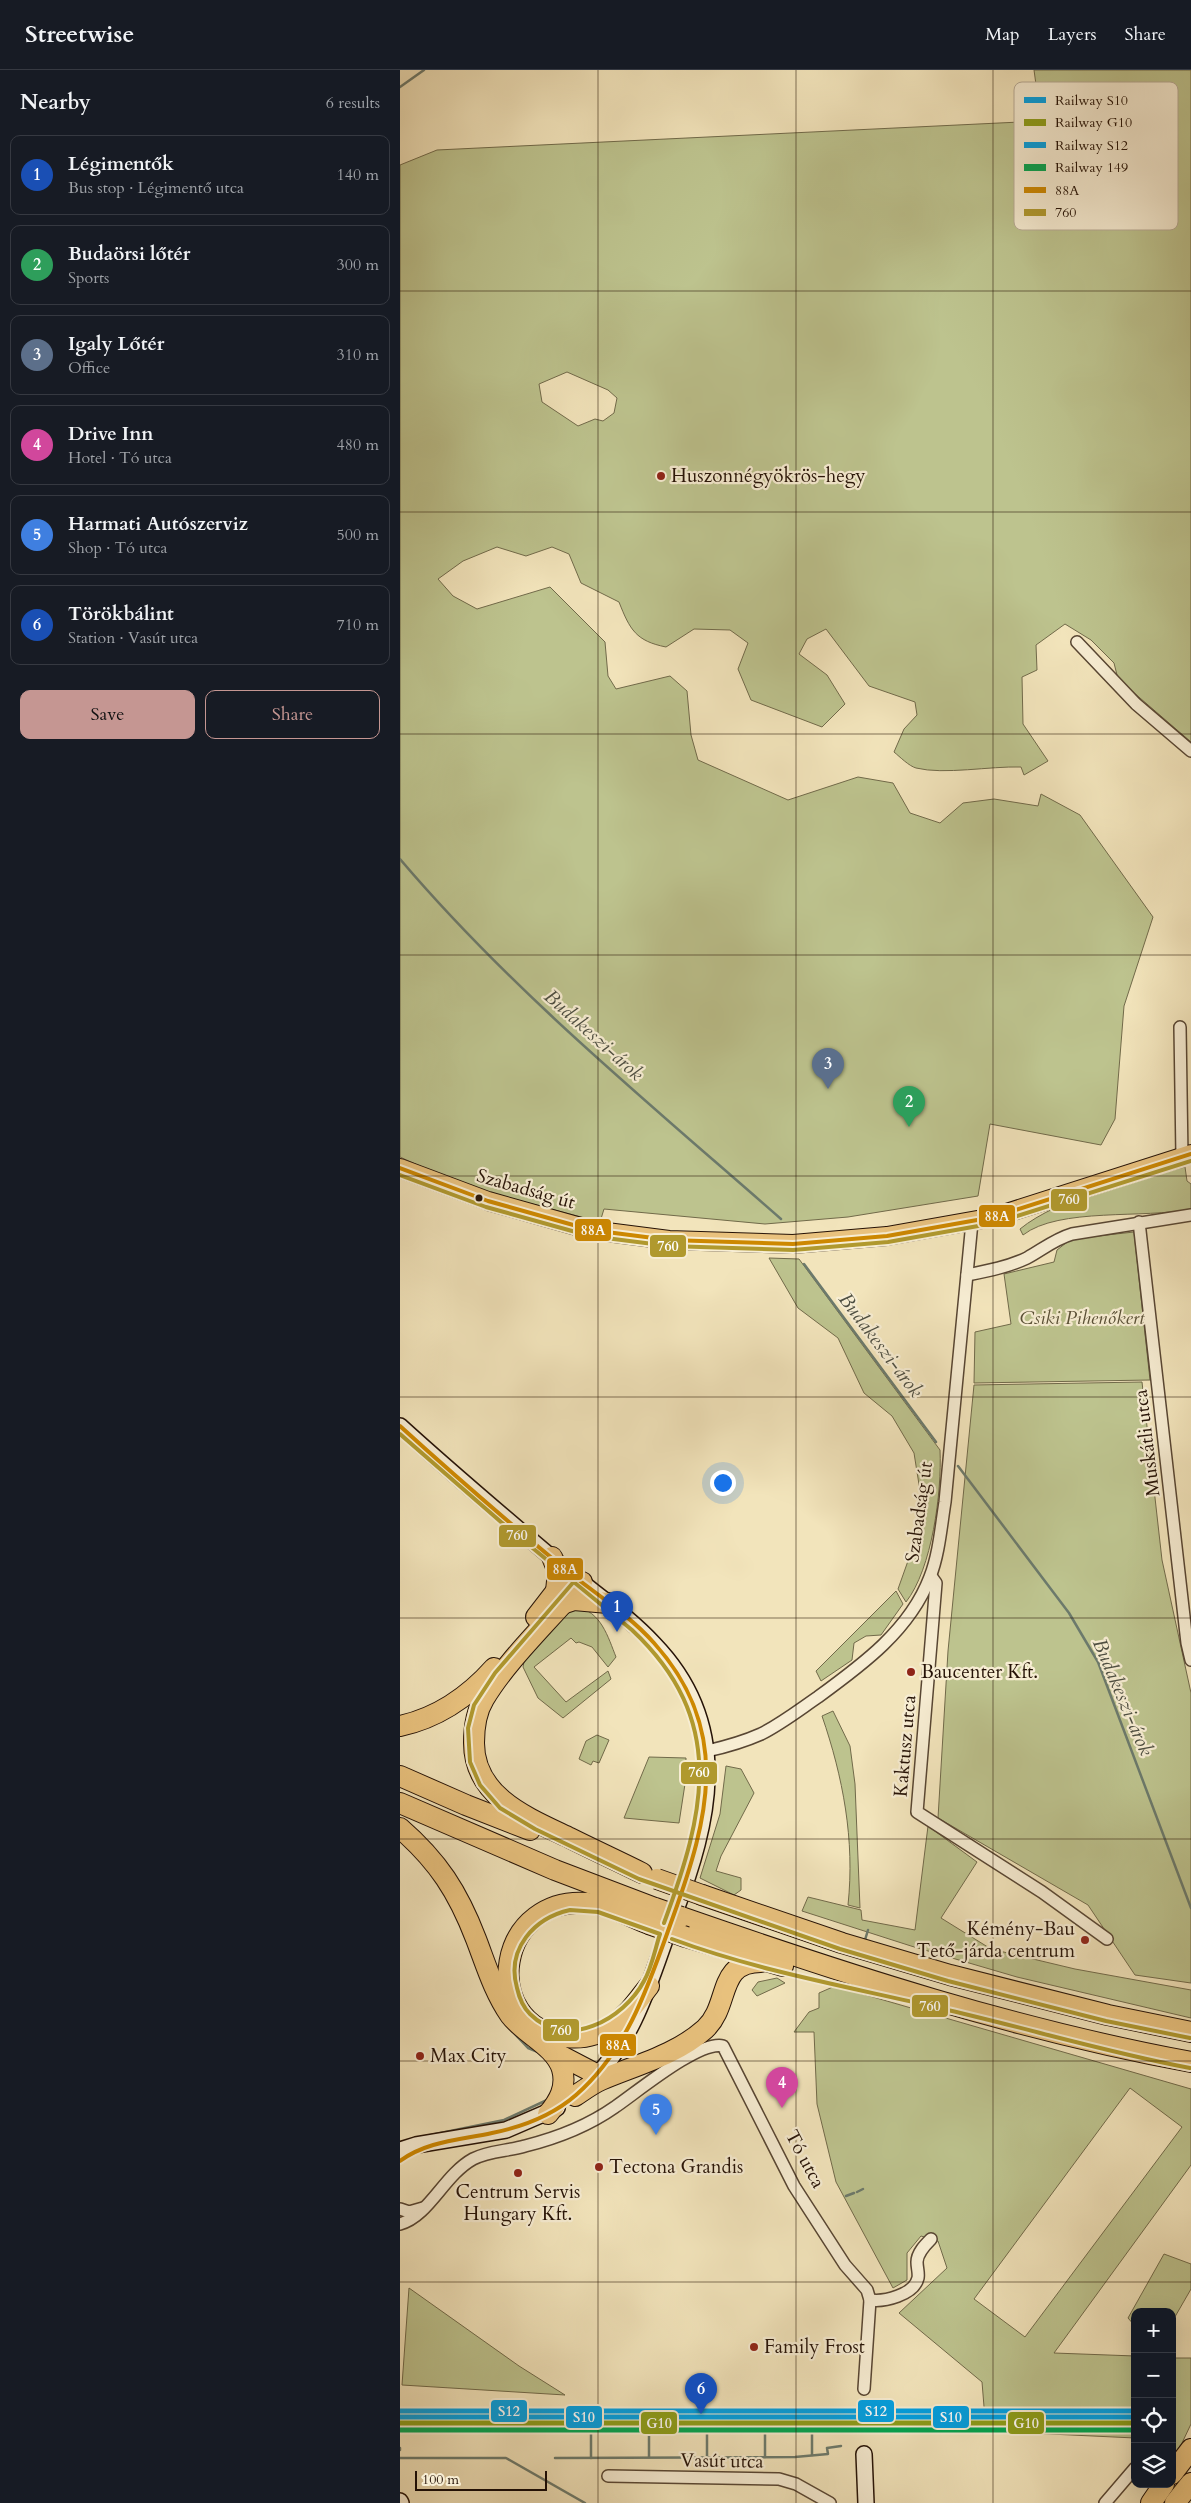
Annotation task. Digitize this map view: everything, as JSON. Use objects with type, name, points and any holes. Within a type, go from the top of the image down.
[{"type":"highway","points":[[552,1557],[558,1572],[561,1597]]},
{"type":"highway","points":[[576,1578],[484,1699],[474,1728],[476,1761],[481,1775],[490,1788],[518,1812],[649,1876]]},
{"type":"highway","points":[[561,1597],[574,1600],[608,1602]]},
{"type":"highway","points":[[400,1726],[441,1711],[471,1691],[561,1597]]},
{"type":"highway","points":[[400,1776],[466,1805],[649,1876],[848,1945],[1098,2013],[1191,2032]]},
{"type":"highway","points":[[400,1803],[555,1870],[652,1916],[689,1929],[843,1976],[1081,2039],[1191,2062]]},
{"type":"highway","points":[[400,1828],[430,1855],[448,1880],[469,1921],[502,2004],[523,2029],[560,2064],[564,2077],[560,2098],[548,2114]]},
{"type":"highway","points":[[649,1986],[629,2011],[612,2026],[592,2036],[572,2037],[544,2030],[524,2016],[511,1990],[508,1973],[510,1956],[517,1937],[534,1918],[555,1907],[574,1903],[596,1904],[652,1916]]},
{"type":"highway","points":[[689,1929],[769,1962]]},
{"type":"highway","points":[[575,2096],[600,2080],[644,2064],[698,2035],[718,2012],[728,1980],[735,1968],[750,1962],[769,1962],[843,1976]]},
{"type":"highway","points":[[543,2046],[598,2075]]},
{"type":"highway","points":[[1176,2469],[1191,2449]]},
{"type":"highway","points":[[1175,2503],[1191,2483]]},
{"type":"highway","points":[[1151,2503],[1161,2488]]},
{"type":"main road","name":"Szabadság út","points":[[400,1168],[439,1184],[537,1216],[591,1230],[669,1240],[730,1243],[820,1242],[887,1236],[972,1222],[1021,1209],[1186,1156]]},
{"type":"main road","points":[[400,1426],[656,1645],[684,1683],[698,1714],[707,1752],[707,1794],[704,1822],[694,1859],[649,1986],[626,2035],[598,2075],[575,2096],[548,2114],[506,2130],[416,2145],[400,2150]]},
{"type":"main road","points":[[400,2161],[408,2155],[440,2142]]},
{"type":"main road","points":[[864,2454],[866,2503]]},
{"type":"street","points":[[1077,642],[1136,704],[1191,751]]},
{"type":"street","points":[[1180,1027],[1186,1156]]},
{"type":"street","points":[[967,1275],[998,1269],[1027,1258],[1059,1238],[1139,1222],[1191,1215]]},
{"type":"street","name":"Szabadság út","points":[[707,1752],[744,1741],[778,1725],[862,1664],[880,1649],[909,1614],[931,1576],[944,1502],[972,1222]]},
{"type":"street","name":"Muskátli utca","points":[[1139,1222],[1187,1643],[1191,1660]]},
{"type":"street","name":"Kaktusz utca","points":[[931,1576],[936,1583],[917,1812],[1042,1892],[1107,1939]]},
{"type":"street","name":"Tó utca","points":[[400,2224],[413,2219],[447,2180],[473,2159],[530,2145],[577,2129],[614,2108],[696,2052],[720,2045],[725,2048],[794,2186],[845,2265],[867,2290],[870,2300]]},
{"type":"street","points":[[400,2209],[409,2212],[424,2208]]},
{"type":"street","points":[[864,2389],[870,2300],[892,2299],[916,2283],[918,2258],[931,2239]]},
{"type":"street","points":[[1105,2503],[1131,2473]]},
{"type":"street","name":"Vasút utca","points":[[608,2476],[779,2479],[796,2484],[830,2503]]},
{"type":"green space","points":[[1034,70],[1191,70],[1191,742],[1118,679],[1114,663],[1091,640],[1065,624],[1036,645],[1037,670],[1022,677],[1023,724],[1048,761],[1024,775],[1021,767],[940,771],[913,767],[894,752],[904,729],[917,715],[915,702],[869,686],[826,629],[807,639],[799,654],[827,675],[845,704],[822,727],[751,700],[738,669],[748,643],[730,630],[694,629],[666,647],[641,638],[631,627],[619,602],[581,583],[569,554],[552,547],[526,556],[497,547],[463,561],[438,579],[453,596],[477,609],[550,587],[605,642],[608,676],[616,689],[670,676],[687,691],[691,735],[698,760],[788,800],[858,777],[893,783],[910,813],[940,823],[963,803],[994,799],[1038,806],[1041,794],[1080,815],[1153,917],[1124,1006],[1115,1119],[1101,1145],[990,1124],[978,1196],[848,1217],[765,1224],[604,1209],[600,1222],[464,1186],[400,1157],[400,165],[437,150],[1014,122],[1014,230],[1178,230],[1178,82],[1036,82]],"holes":[[[567,372],[608,390],[617,398],[614,413],[603,421],[595,419],[578,426],[542,402],[539,384]]]},
{"type":"green space","points":[[1185,1167],[1187,1181],[1191,1184],[1191,1209],[1172,1212],[1080,1217],[1039,1226],[1023,1235],[1020,1229],[1036,1218],[1076,1199],[1144,1177]]},
{"type":"green space","name":"Csiki Pihenőkert","points":[[1134,1232],[1150,1380],[974,1383],[975,1332],[1011,1324],[1004,1274],[1054,1262],[1057,1250],[1071,1239]]},
{"type":"green space","points":[[769,1258],[799,1259],[940,1450],[939,1487],[934,1529],[923,1570],[906,1602],[898,1589],[924,1516],[914,1453],[892,1416],[864,1393],[838,1338],[798,1308]]},
{"type":"green space","points":[[1142,1382],[1162,1560],[1191,1693],[1191,1983],[1135,1975],[1088,1905],[938,1818],[948,1651],[974,1385]]},
{"type":"green space","points":[[896,1591],[903,1604],[881,1635],[866,1636],[854,1643],[852,1660],[821,1681],[816,1671]]},
{"type":"green space","points":[[576,1607],[585,1609],[598,1619],[616,1657],[608,1667],[592,1647],[579,1642],[576,1643],[571,1638],[534,1667],[566,1702],[608,1671],[611,1679],[563,1718],[538,1698],[523,1667],[525,1657],[567,1611]]},
{"type":"green space","points":[[833,1711],[850,1746],[855,1784],[860,1908],[848,1905],[850,1857],[846,1809],[836,1762],[822,1716]]},
{"type":"green space","points":[[597,1735],[609,1740],[599,1763],[593,1761],[591,1765],[579,1759],[586,1741]]},
{"type":"green space","points":[[649,1757],[686,1758],[685,1784],[679,1823],[624,1818]]},
{"type":"green space","points":[[726,1766],[741,1769],[754,1793],[721,1856],[716,1871],[741,1878],[741,1890],[734,1895],[700,1878],[720,1814]]},
{"type":"green space","points":[[928,1826],[977,1862],[941,1918],[991,1949],[1075,1969],[1191,1990],[1191,2018],[1017,1977],[802,1911],[808,1897],[861,1910],[862,1920],[915,1930]]},
{"type":"green space","points":[[777,1978],[785,1983],[757,1996],[752,1990],[758,1982]]},
{"type":"green space","points":[[835,1986],[1191,2089],[1191,2165],[1054,2353],[1131,2356],[1131,2438],[986,2431],[982,2382],[899,2313],[947,2268],[938,2241],[921,2236],[907,2253],[907,2280],[893,2288],[836,2182],[817,2104],[814,2032],[794,2032],[809,2012],[819,2008],[819,1993]],"holes":[[[1130,2088],[1182,2127],[1025,2337],[974,2299]]]},
{"type":"green space","points":[[1164,2254],[1191,2264],[1191,2289],[1176,2315],[1176,2308],[1134,2308]]},
{"type":"green space","points":[[409,2288],[519,2366],[565,2395],[402,2385]]},
{"type":"green space","points":[[1176,2358],[1191,2358],[1191,2424],[1176,2451]]},
{"type":"waterway","name":"Budakeszi-árok","points":[[400,87],[424,70]]},
{"type":"waterway","name":"Budakeszi-árok","points":[[400,859],[443,908],[536,1001],[633,1090],[781,1219]]},
{"type":"waterway","name":"Budakeszi-árok","points":[[804,1264],[936,1442]]},
{"type":"waterway","name":"Budakeszi-árok","points":[[958,1466],[1069,1613],[1098,1662],[1191,1908]]},
{"type":"waterway","points":[[865,1940],[868,1930]]},
{"type":"waterway","points":[[512,2031],[528,2048],[538,2052]]},
{"type":"waterway","points":[[421,2137],[504,2120],[547,2100]]},
{"type":"waterway","points":[[857,2192],[863,2189]]},
{"type":"waterway","points":[[846,2196],[854,2193]]},
{"type":"waterway","points":[[591,2428],[591,2458]]},
{"type":"waterway","points":[[649,2428],[649,2457]]},
{"type":"waterway","points":[[707,2428],[707,2457]]},
{"type":"waterway","points":[[765,2428],[765,2457]]},
{"type":"waterway","points":[[812,2429],[812,2455]]},
{"type":"waterway","points":[[555,2458],[795,2457],[828,2454],[827,2448],[841,2446]]},
{"type":"waterway","points":[[400,2458],[506,2458],[585,2503]]},
{"type":"rail line","name":"S12","points":[[400,2411],[1131,2411]]},
{"type":"rail line","name":"S10","points":[[400,2417],[1131,2417]]},
{"type":"rail line","name":"G10","points":[[400,2423],[1131,2423]]},
{"type":"rail line","name":"149","points":[[400,2430],[1131,2430]]},
{"type":"transit line","name":"88A","points":[[400,1168],[488,1201],[591,1230],[669,1240],[793,1244],[887,1236],[994,1217],[1191,1154]]},
{"type":"transit line","name":"760","points":[[400,1175],[486,1207],[590,1236],[669,1246],[793,1250],[888,1242],[995,1223],[1191,1161]]},
{"type":"transit line","name":"88A","points":[[400,1426],[506,1520],[571,1574],[625,1615],[654,1643],[679,1676],[695,1708],[704,1742],[706,1775],[703,1809],[686,1880],[656,1965],[636,2013],[610,2057],[576,2095],[557,2109],[537,2119],[503,2130],[433,2145],[410,2154],[400,2161]]},
{"type":"transit line","name":"760","points":[[400,1434],[501,1522],[632,1630],[663,1664],[683,1698],[695,1733],[699,1769],[697,1805],[690,1843],[664,1923]]},
{"type":"transit line","name":"760","points":[[577,1578],[495,1673],[474,1705],[468,1728],[470,1762],[480,1785],[500,1808],[535,1829],[639,1879],[840,1949],[948,1981],[1106,2021],[1190,2038]]},
{"type":"transit line","name":"760","points":[[570,1910],[598,1912],[660,1934],[647,1976],[635,1995],[623,2007],[609,2018],[593,2026],[577,2030],[561,2030],[545,2025],[525,2008],[517,1988],[516,1960],[519,1948],[535,1928],[545,1920],[570,1910]]},
{"type":"transit line","name":"760","points":[[672,1939],[737,1960],[804,1978],[970,2015],[1127,2055],[1190,2068]]},
{"type":"place","name":"Huszonnégyökrös-hegy","points":[[661,476]]},
{"type":"place","name":"Igaly Lőtér","points":[[828,1089]]},
{"type":"place","name":"Budaörsi lőtér","points":[[909,1127]]},
{"type":"place","name":"Légimentők","points":[[617,1632]]},
{"type":"place","name":"Baucenter Kft.","points":[[911,1672]]},
{"type":"place","name":"Kémény-Bau Tető-járda centrum","points":[[1085,1940]]},
{"type":"place","name":"Max City","points":[[420,2056]]},
{"type":"place","name":"Drive Inn","points":[[782,2108]]},
{"type":"place","name":"Harmati Autószerviz","points":[[656,2135]]},
{"type":"place","name":"Tectona Grandis","points":[[599,2167]]},
{"type":"place","name":"Centrum Servis Hungary Kft.","points":[[518,2173]]},
{"type":"place","name":"Family Frost","points":[[754,2347]]},
{"type":"place","name":"Törökbálint","points":[[701,2414]]}]
